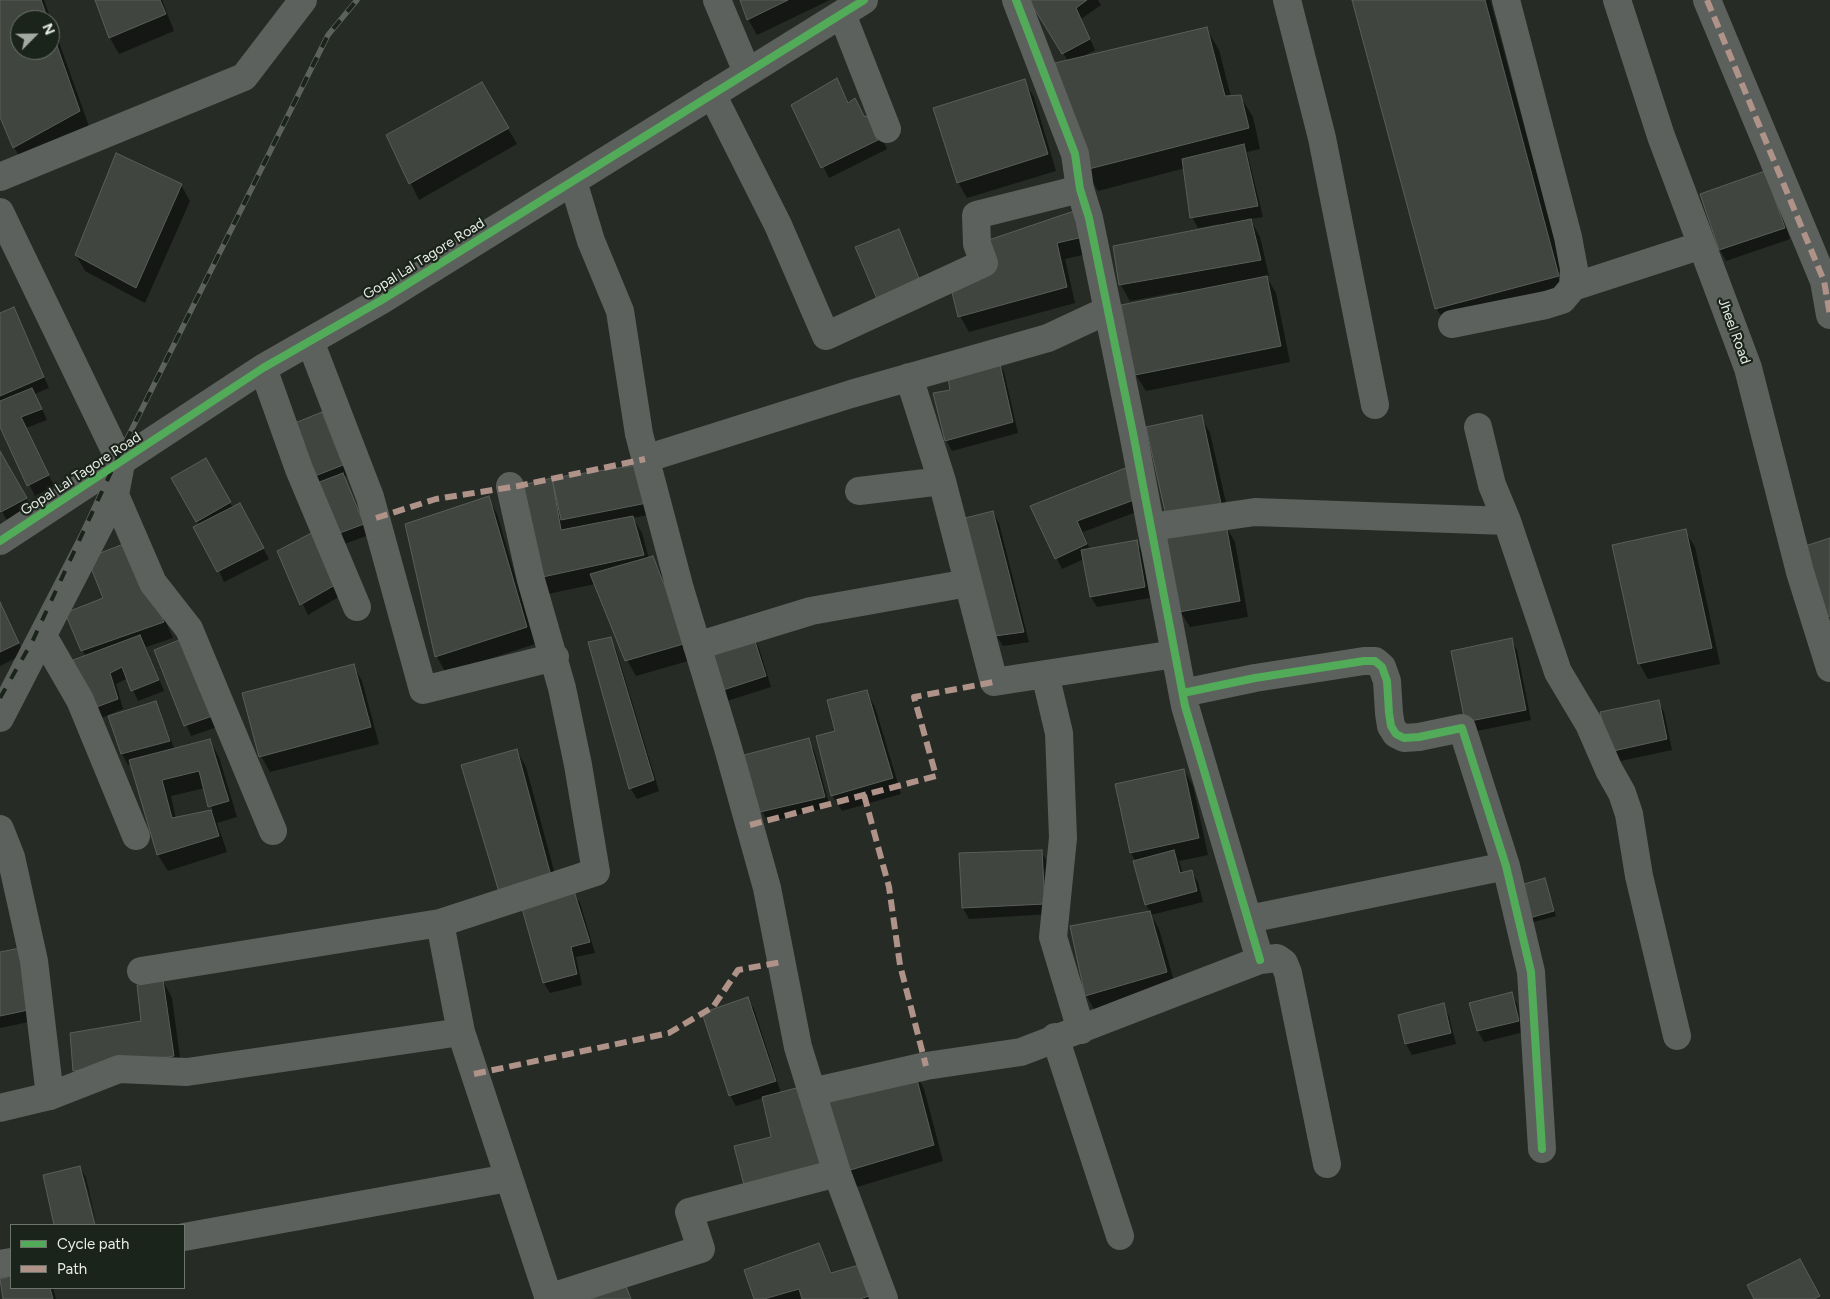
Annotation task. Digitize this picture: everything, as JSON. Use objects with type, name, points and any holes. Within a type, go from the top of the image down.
[{"type":"street","points":[[0,177],[244,77],[303,0]]},
{"type":"street","points":[[717,0],[747,72]]},
{"type":"street","points":[[1016,0],[1075,154],[1080,189],[1108,310],[1183,693],[1260,960]]},
{"type":"street","points":[[1287,0],[1322,138],[1375,405]]},
{"type":"street","points":[[1506,0],[1568,237],[1574,269],[1573,287]]},
{"type":"street","name":"Jheel Road","points":[[1617,0],[1661,136],[1748,368],[1800,572],[1830,668]]},
{"type":"street","points":[[1707,0],[1824,281],[1830,315]]},
{"type":"street","points":[[853,7],[887,129]]},
{"type":"street","name":"Gopal Lal Tagore Road","points":[[0,541],[263,368],[380,301],[853,7]]},
{"type":"street","points":[[712,94],[778,225],[826,336],[984,263],[977,244],[976,215],[1080,189]]},
{"type":"street","points":[[573,181],[591,241],[620,311],[638,434],[696,646],[728,748],[767,888],[798,1047],[837,1173],[884,1299]]},
{"type":"street","points":[[0,212],[121,463],[116,495],[0,718]]},
{"type":"street","points":[[1452,324],[1562,300],[1573,287],[1702,245]]},
{"type":"street","points":[[645,459],[909,378],[1048,338],[1108,310]]},
{"type":"street","points":[[310,341],[370,497],[423,690],[555,657]]},
{"type":"street","points":[[263,368],[299,469],[357,607]]},
{"type":"street","points":[[909,378],[942,481],[994,682],[1175,654]]},
{"type":"street","points":[[1478,427],[1492,485],[1507,521],[1558,672],[1589,724],[1609,770],[1622,793],[1629,814],[1639,876],[1677,1036]]},
{"type":"street","points":[[859,491],[942,481]]},
{"type":"street","points":[[142,971],[440,924],[596,872],[578,765],[555,657],[531,580],[510,486]]},
{"type":"street","points":[[116,495],[153,583],[190,630],[273,830]]},
{"type":"street","points":[[1151,527],[1255,512],[1507,521]]},
{"type":"street","points":[[696,646],[811,611],[968,583]]},
{"type":"street","points":[[43,636],[80,700],[136,836]]},
{"type":"street","points":[[1183,693],[1265,677],[1374,661],[1382,667],[1386,681],[1391,726],[1396,734],[1404,738],[1419,737],[1462,728],[1506,866],[1531,972],[1542,1149]]},
{"type":"street","points":[[1045,674],[1058,732],[1063,838],[1053,936],[1081,1030]]},
{"type":"street","points":[[0,829],[11,857],[34,961],[50,1096]]},
{"type":"street","points":[[1249,919],[1506,866]]},
{"type":"street","points":[[440,924],[460,1032],[549,1298],[700,1248],[689,1212],[837,1173]]},
{"type":"street","points":[[812,1092],[926,1066],[1021,1052],[1055,1037],[1081,1030],[1260,960],[1278,958],[1284,963],[1288,972],[1327,1164]]},
{"type":"street","points":[[0,1108],[50,1096],[119,1069],[187,1072],[460,1032]]},
{"type":"street","points":[[1055,1037],[1120,1236]]},
{"type":"street","points":[[185,1237],[508,1178]]},
{"type":"building","points":[[0,0],[41,0],[44,10],[10,10],[10,60],[60,60],[60,54],[80,111],[13,148],[0,117]]},
{"type":"building","points":[[95,0],[160,0],[166,14],[109,38]]},
{"type":"building","points":[[740,0],[788,0],[747,20]]},
{"type":"building","points":[[1029,0],[1087,0],[1076,8],[1090,39],[1062,54]]},
{"type":"building","points":[[1352,0],[1485,0],[1559,276],[1435,309]]},
{"type":"building","points":[[1207,27],[1225,96],[1241,95],[1249,128],[1085,170],[1055,63]]},
{"type":"building","points":[[837,78],[848,103],[855,98],[864,116],[873,118],[882,138],[821,168],[791,105]]},
{"type":"building","points":[[1025,79],[1048,154],[957,183],[933,108]]},
{"type":"building","points":[[482,82],[509,128],[409,184],[386,135]]},
{"type":"building","points":[[1244,144],[1258,206],[1190,218],[1182,159]]},
{"type":"building","points":[[116,153],[182,184],[136,288],[75,255]]},
{"type":"building","points":[[1765,171],[1785,228],[1719,250],[1700,194]]},
{"type":"building","points":[[1077,210],[1083,237],[1057,243],[1067,287],[958,317],[949,280],[977,244]]},
{"type":"building","points":[[1251,219],[1261,260],[1119,285],[1113,246]]},
{"type":"building","points":[[899,229],[920,281],[877,299],[855,247]]},
{"type":"building","points":[[1267,276],[1281,346],[1135,375],[1121,305]]},
{"type":"building","points":[[14,307],[44,377],[0,396],[0,313]]},
{"type":"building","points":[[999,360],[1013,422],[945,441],[933,393],[950,390],[947,372]]},
{"type":"building","points":[[32,388],[42,409],[21,417],[49,475],[27,486],[0,427],[0,401]]},
{"type":"building","points":[[322,412],[343,465],[315,476],[295,423]]},
{"type":"building","points":[[1202,415],[1221,504],[1166,516],[1146,427]]},
{"type":"building","points":[[0,451],[27,498],[1,512],[0,511]]},
{"type":"building","points":[[206,458],[231,502],[196,522],[171,478]]},
{"type":"building","points":[[638,465],[647,503],[561,520],[552,478]]},
{"type":"building","points":[[1128,467],[1142,497],[1077,521],[1087,544],[1055,559],[1030,506]]},
{"type":"building","points":[[343,473],[364,524],[337,534],[317,483]]},
{"type":"building","points":[[552,478],[561,530],[633,516],[644,555],[538,578],[518,486]]},
{"type":"building","points":[[489,496],[527,627],[435,657],[405,524]]},
{"type":"building","points":[[240,503],[264,548],[217,572],[193,527]]},
{"type":"building","points":[[993,511],[1024,632],[995,636],[965,518]]},
{"type":"building","points":[[1226,524],[1240,601],[1179,612],[1166,535]]},
{"type":"building","points":[[321,528],[342,581],[300,605],[277,551]]},
{"type":"building","points":[[1686,529],[1712,648],[1638,664],[1612,545]]},
{"type":"building","points":[[1830,538],[1830,616],[1825,618],[1802,547]]},
{"type":"building","points":[[1137,540],[1145,587],[1090,597],[1081,550]]},
{"type":"building","points":[[129,542],[164,622],[81,651],[65,613],[103,598],[87,558]]},
{"type":"building","points":[[653,556],[687,643],[625,661],[590,574]]},
{"type":"building","points":[[0,602],[19,643],[0,652]]},
{"type":"building","points":[[140,635],[159,680],[131,691],[122,667],[110,673],[118,699],[94,708],[73,660]]},
{"type":"building","points":[[753,635],[766,676],[720,691],[708,649]]},
{"type":"building","points":[[187,637],[218,714],[184,726],[154,650]]},
{"type":"building","points":[[611,637],[654,780],[629,789],[588,642]]},
{"type":"building","points":[[1512,638],[1526,710],[1465,722],[1451,651]]},
{"type":"building","points":[[354,664],[371,727],[259,757],[242,693]]},
{"type":"building","points":[[867,690],[893,778],[831,796],[816,736],[835,731],[827,700]]},
{"type":"building","points":[[1659,700],[1667,739],[1609,752],[1600,712]]},
{"type":"building","points":[[156,701],[170,741],[121,754],[108,716]]},
{"type":"building","points":[[809,738],[825,797],[760,812],[744,755]]},
{"type":"building","points":[[210,739],[229,801],[208,807],[199,771],[162,780],[172,818],[211,810],[219,836],[157,855],[129,760]]},
{"type":"building","points":[[517,749],[551,876],[499,892],[461,765]]},
{"type":"building","points":[[1184,769],[1199,838],[1130,853],[1115,784]]},
{"type":"building","points":[[1042,850],[1045,904],[962,908],[959,853]]},
{"type":"building","points":[[1174,850],[1180,873],[1192,870],[1197,891],[1145,905],[1133,861]]},
{"type":"building","points":[[1545,878],[1554,911],[1526,919],[1517,886]]},
{"type":"building","points":[[574,891],[590,942],[571,947],[577,974],[543,983],[521,905]]},
{"type":"building","points":[[1150,911],[1167,972],[1085,996],[1070,926]]},
{"type":"building","points":[[20,948],[33,1009],[0,1016],[0,952]]},
{"type":"building","points":[[163,980],[174,1056],[73,1071],[70,1033],[141,1021],[137,985]]},
{"type":"building","points":[[1512,992],[1519,1021],[1477,1031],[1469,1003]]},
{"type":"building","points":[[748,997],[776,1081],[729,1096],[702,1013]]},
{"type":"building","points":[[1444,1003],[1451,1033],[1405,1044],[1398,1015]]},
{"type":"building","points":[[915,1072],[934,1145],[847,1171],[825,1094]]},
{"type":"building","points":[[800,1087],[827,1169],[745,1189],[734,1146],[771,1137],[762,1097]]},
{"type":"building","points":[[80,1166],[95,1224],[54,1224],[43,1175]]},
{"type":"building","points":[[819,1243],[831,1273],[859,1265],[869,1296],[860,1299],[802,1299],[799,1289],[764,1299],[754,1299],[744,1270]]},
{"type":"building","points":[[1800,1259],[1820,1296],[1814,1299],[1754,1299],[1747,1285]]},
{"type":"building","points":[[10,1276],[10,1289],[50,1289],[53,1299],[3,1299],[0,1279]]},
{"type":"building","points":[[624,1281],[631,1299],[569,1299]]},
{"type":"railway","points":[[0,698],[33,640],[118,457],[328,35],[357,0]]},
{"type":"marked path","points":[[1707,0],[1824,281],[1830,315]]},
{"type":"marked path","points":[[376,518],[436,499],[518,486],[645,459]]},
{"type":"marked path","points":[[750,825],[936,776],[914,697],[994,682]]},
{"type":"marked path","points":[[864,795],[889,887],[900,965],[926,1066]]},
{"type":"marked path","points":[[474,1074],[669,1033],[713,1007],[738,970],[782,962]]},
{"type":"cycle path","points":[[0,541],[263,368],[380,301],[864,0]]},
{"type":"cycle path","points":[[1016,0],[1075,154],[1080,189],[1089,218],[1133,433],[1185,706],[1260,960]]},
{"type":"cycle path","points":[[1183,693],[1255,678],[1364,661],[1375,661],[1382,667],[1387,681],[1391,726],[1396,734],[1404,738],[1419,737],[1462,728],[1506,866],[1531,972],[1542,1149]]}]
